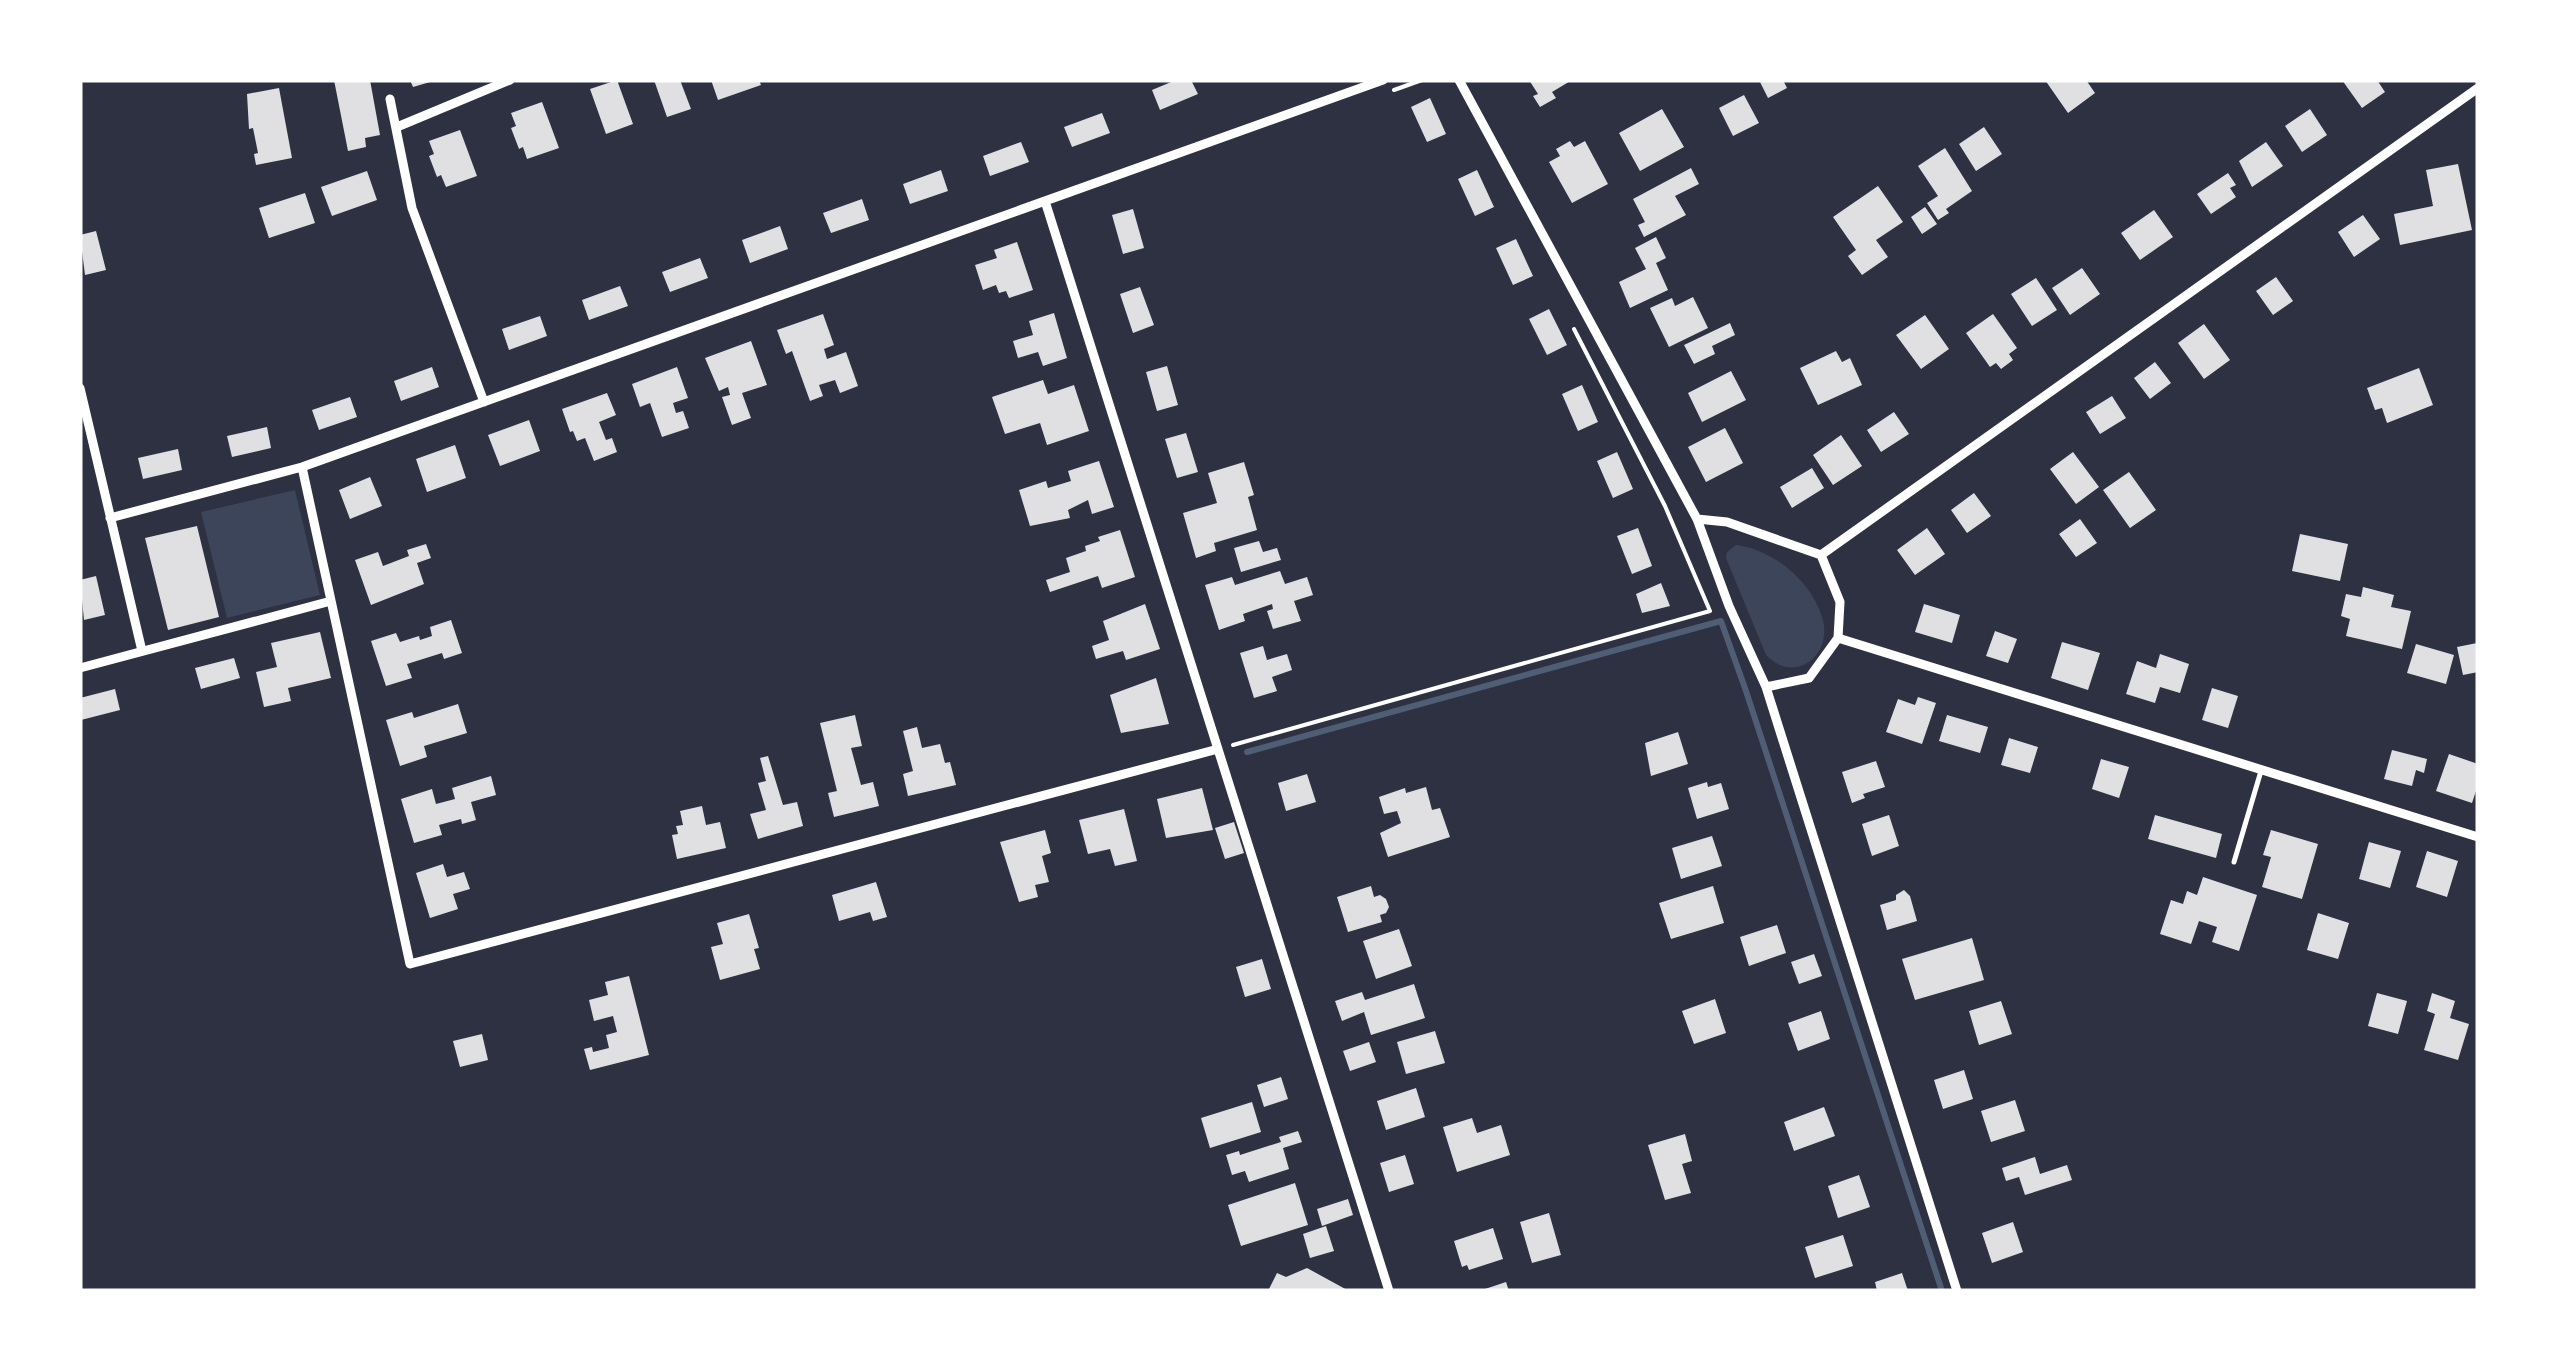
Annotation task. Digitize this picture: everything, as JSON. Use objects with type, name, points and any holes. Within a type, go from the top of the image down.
[{"type":"street","points":[[396,126],[510,80]]},
{"type":"street","points":[[110,518],[302,467],[1383,80]]},
{"type":"street","points":[[1459,80],[1698,519],[1729,606],[1766,687],[1957,1291]]},
{"type":"street","points":[[1821,555],[2478,88]]},
{"type":"street","points":[[390,99],[412,208],[484,402]]},
{"type":"street","points":[[1046,201],[1390,1291]]},
{"type":"street","points":[[80,388],[142,651]]},
{"type":"street","points":[[302,467],[410,964],[1218,749]]},
{"type":"street","points":[[1698,519],[1727,522],[1821,555],[1840,602],[1838,638],[1809,678],[1766,687]]},
{"type":"street","points":[[80,668],[331,601]]},
{"type":"street","points":[[1838,638],[2478,836]]},
{"type":"lane","points":[[2234,862],[2262,768]]},
{"type":"path","points":[[1386,93],[1422,80]]},
{"type":"path","points":[[1218,749],[1710,611],[1665,506],[1574,328]]},
{"type":"shaded area","points":[[295,490],[320,595],[227,618],[201,512]]},
{"type":"shaded area","points":[[1736,545],[1777,560],[1801,581],[1818,606],[1823,620],[1822,645],[1808,662],[1788,667],[1766,655],[1726,558]]},
{"type":"building","points":[[334,80],[370,80],[380,135],[365,138],[366,147],[348,151]]},
{"type":"building","points":[[410,80],[437,80],[413,87]]},
{"type":"building","points":[[617,80],[633,124],[606,134],[590,89]]},
{"type":"building","points":[[654,80],[680,80],[691,109],[667,117]]},
{"type":"building","points":[[711,80],[759,80],[761,85],[718,100]]},
{"type":"building","points":[[1176,80],[1191,80],[1198,94],[1160,110],[1152,90]]},
{"type":"building","points":[[1529,80],[1572,80],[1552,92],[1556,98],[1540,107],[1533,96],[1538,94]]},
{"type":"building","points":[[1759,80],[1783,80],[1787,88],[1768,98]]},
{"type":"building","points":[[2045,80],[2086,80],[2095,93],[2068,113]]},
{"type":"building","points":[[2342,80],[2377,80],[2385,92],[2362,108]]},
{"type":"building","points":[[279,88],[292,158],[256,165],[254,154],[258,153],[253,128],[249,129],[247,94]]},
{"type":"building","points":[[1744,95],[1759,123],[1733,136],[1719,108]]},
{"type":"building","points":[[1430,98],[1446,134],[1427,142],[1411,107]]},
{"type":"building","points":[[542,102],[559,148],[527,159],[511,128],[516,126],[511,113]]},
{"type":"building","points":[[1662,109],[1684,147],[1640,171],[1619,133]]},
{"type":"building","points":[[2310,109],[2327,135],[2302,152],[2285,126]]},
{"type":"building","points":[[1102,113],[1110,133],[1072,147],[1064,127]]},
{"type":"building","points":[[1984,127],[2002,154],[1976,171],[1959,144]]},
{"type":"building","points":[[460,130],[477,176],[446,187],[441,175],[437,177],[429,156],[434,154],[429,141]]},
{"type":"building","points":[[1570,141],[1574,147],[1585,141],[1608,184],[1572,203],[1549,162],[1560,156],[1556,149]]},
{"type":"building","points":[[1021,142],[1029,162],[990,176],[983,156]]},
{"type":"building","points":[[2266,142],[2283,166],[2252,187],[2239,161]]},
{"type":"building","points":[[1945,148],[1972,191],[1946,209],[1949,213],[1938,220],[1927,203],[1938,196],[1918,166]]},
{"type":"building","points":[[2458,164],[2472,230],[2400,245],[2394,214],[2433,206],[2426,170]]},
{"type":"building","points":[[1691,168],[1699,184],[1675,196],[1686,215],[1644,237],[1638,225],[1645,222],[1633,199]]},
{"type":"building","points":[[941,170],[948,191],[910,204],[903,184]]},
{"type":"building","points":[[1477,170],[1494,207],[1475,216],[1458,179]]},
{"type":"building","points":[[367,171],[377,200],[332,216],[321,187]]},
{"type":"building","points":[[2228,173],[2236,185],[2230,188],[2236,197],[2211,214],[2197,194]]},
{"type":"building","points":[[1878,186],[1903,222],[1876,240],[1888,257],[1862,275],[1848,256],[1856,250],[1833,217]]},
{"type":"building","points":[[305,193],[315,223],[269,238],[259,208]]},
{"type":"building","points":[[862,199],[869,220],[831,233],[823,213]]},
{"type":"building","points":[[1925,207],[1937,224],[1922,234],[1911,217]]},
{"type":"building","points":[[1133,209],[1144,248],[1123,254],[1112,215]]},
{"type":"building","points":[[2154,210],[2173,237],[2140,260],[2121,233]]},
{"type":"building","points":[[2363,215],[2380,239],[2354,257],[2338,232]]},
{"type":"building","points":[[780,226],[788,249],[750,263],[742,240]]},
{"type":"building","points":[[96,231],[106,270],[85,275],[80,235]]},
{"type":"building","points":[[1656,237],[1666,258],[1656,263],[1668,290],[1630,308],[1619,282],[1646,269],[1635,248]]},
{"type":"building","points":[[1516,239],[1533,276],[1513,285],[1496,248]]},
{"type":"building","points":[[1017,242],[1033,290],[1009,298],[1006,291],[999,293],[996,285],[983,290],[975,265],[997,258],[994,250]]},
{"type":"building","points":[[700,258],[708,278],[670,292],[662,272]]},
{"type":"building","points":[[2082,268],[2100,294],[2070,315],[2052,288]]},
{"type":"building","points":[[2276,277],[2293,301],[2273,315],[2256,291]]},
{"type":"building","points":[[2036,278],[2057,310],[2032,326],[2011,294]]},
{"type":"building","points":[[620,286],[628,306],[589,320],[582,300]]},
{"type":"building","points":[[1140,287],[1154,325],[1133,333],[1120,294]]},
{"type":"building","points":[[1693,297],[1708,328],[1669,347],[1650,308],[1672,298],[1675,306]]},
{"type":"building","points":[[1549,309],[1567,345],[1547,355],[1529,319]]},
{"type":"building","points":[[1054,313],[1067,358],[1043,366],[1038,352],[1018,358],[1013,341],[1033,335],[1029,321]]},
{"type":"building","points":[[823,314],[834,345],[824,349],[827,359],[846,352],[858,386],[840,393],[835,380],[819,385],[823,396],[810,401],[792,351],[786,354],[777,330]]},
{"type":"building","points":[[1993,314],[2017,348],[2009,354],[2013,360],[2001,369],[1996,363],[1990,367],[1966,333]]},
{"type":"building","points":[[1925,315],[1949,349],[1921,369],[1896,335]]},
{"type":"building","points":[[540,316],[547,336],[509,350],[502,329]]},
{"type":"building","points":[[1730,323],[1735,335],[1712,346],[1715,354],[1694,364],[1684,345]]},
{"type":"building","points":[[2204,324],[2230,360],[2204,379],[2178,343]]},
{"type":"building","points":[[751,341],[767,385],[742,393],[751,418],[732,425],[722,397],[730,395],[728,387],[719,391],[705,358]]},
{"type":"building","points":[[1836,351],[1842,362],[1850,358],[1862,385],[1818,405],[1800,368]]},
{"type":"building","points":[[2155,362],[2171,383],[2150,399],[2134,378]]},
{"type":"building","points":[[1167,366],[1178,405],[1157,411],[1146,372]]},
{"type":"building","points":[[432,367],[439,387],[401,401],[394,381]]},
{"type":"building","points":[[677,367],[688,398],[673,403],[676,413],[683,411],[689,428],[662,437],[650,403],[640,407],[632,384]]},
{"type":"building","points":[[2419,368],[2433,405],[2387,423],[2382,408],[2375,410],[2367,388]]},
{"type":"building","points":[[1731,371],[1746,400],[1702,422],[1688,393]]},
{"type":"building","points":[[1043,380],[1048,394],[1074,385],[1089,431],[1047,445],[1040,423],[1005,434],[992,397]]},
{"type":"building","points":[[1582,385],[1598,422],[1578,431],[1562,394]]},
{"type":"building","points":[[607,393],[616,415],[599,422],[606,440],[612,438],[617,452],[594,461],[585,438],[577,441],[570,432],[562,409]]},
{"type":"building","points":[[2112,396],[2126,418],[2100,434],[2086,412]]},
{"type":"building","points":[[350,397],[357,417],[319,430],[312,410]]},
{"type":"building","points":[[1894,412],[1909,434],[1881,452],[1867,430]]},
{"type":"building","points":[[529,420],[540,451],[500,466],[488,435]]},
{"type":"building","points":[[267,427],[271,448],[232,457],[227,436]]},
{"type":"building","points":[[1725,428],[1743,463],[1706,482],[1688,447]]},
{"type":"building","points":[[1186,433],[1198,472],[1177,478],[1165,439]]},
{"type":"building","points":[[1841,435],[1862,466],[1833,485],[1813,455]]},
{"type":"building","points":[[455,445],[466,478],[427,492],[416,459]]},
{"type":"building","points":[[178,449],[182,470],[143,479],[138,458]]},
{"type":"building","points":[[1617,452],[1633,489],[1613,498],[1597,461]]},
{"type":"building","points":[[2073,452],[2099,487],[2076,504],[2050,469]]},
{"type":"building","points":[[1099,461],[1114,507],[1092,514],[1088,500],[1068,510],[1070,518],[1030,526],[1019,490],[1046,481],[1048,488],[1071,481],[1068,471]]},
{"type":"building","points":[[1244,462],[1254,495],[1248,497],[1257,530],[1214,543],[1216,551],[1196,558],[1183,513],[1217,503],[1208,473]]},
{"type":"building","points":[[1812,468],[1824,488],[1792,508],[1780,487]]},
{"type":"building","points":[[2129,472],[2156,510],[2130,528],[2103,490]]},
{"type":"building","points":[[370,477],[382,506],[350,519],[339,490]]},
{"type":"building","points":[[1974,493],[1991,516],[1967,533],[1951,510]]},
{"type":"building","points":[[2080,519],[2097,543],[2076,557],[2059,534]]},
{"type":"building","points":[[197,526],[219,617],[168,630],[145,538]]},
{"type":"building","points":[[1638,528],[1652,566],[1632,574],[1617,536]]},
{"type":"building","points":[[1927,528],[1945,554],[1915,575],[1897,550]]},
{"type":"building","points":[[1120,530],[1135,577],[1102,588],[1098,576],[1050,592],[1046,580],[1070,572],[1066,558],[1086,551],[1085,546],[1100,541],[1098,537]]},
{"type":"building","points":[[2300,534],[2348,544],[2340,581],[2292,571]]},
{"type":"building","points":[[1259,541],[1263,552],[1277,548],[1281,560],[1241,572],[1234,548]]},
{"type":"building","points":[[426,544],[431,558],[417,563],[424,584],[371,605],[355,560],[378,552],[383,566],[409,556],[407,550]]},
{"type":"building","points":[[1280,571],[1285,584],[1307,577],[1313,595],[1294,601],[1301,621],[1273,629],[1267,611],[1273,609],[1272,604],[1243,614],[1245,621],[1219,630],[1205,585],[1232,577],[1235,585]]},
{"type":"building","points":[[96,576],[105,615],[84,620],[80,580]]},
{"type":"building","points":[[1661,583],[1670,606],[1642,613],[1636,594]]},
{"type":"building","points":[[2363,587],[2394,595],[2391,607],[2411,611],[2402,649],[2346,636],[2350,619],[2341,616],[2346,594],[2361,597]]},
{"type":"building","points":[[1145,604],[1160,649],[1126,660],[1123,651],[1096,659],[1092,646],[1109,640],[1103,621]]},
{"type":"building","points":[[1924,604],[1960,615],[1952,643],[1915,632]]},
{"type":"building","points":[[451,620],[462,653],[444,659],[442,653],[407,664],[412,678],[386,686],[371,641],[396,633],[400,642],[419,636],[420,640],[432,636],[430,627]]},
{"type":"building","points":[[1995,631],[2017,639],[2008,663],[1986,656]]},
{"type":"building","points":[[320,632],[331,678],[288,688],[291,701],[264,707],[256,672],[277,667],[271,643]]},
{"type":"building","points":[[2062,642],[2100,653],[2088,690],[2051,678]]},
{"type":"building","points":[[2477,643],[2478,672],[2463,675],[2457,647]]},
{"type":"building","points":[[2416,644],[2454,655],[2446,684],[2407,673]]},
{"type":"building","points":[[1263,646],[1267,660],[1287,654],[1292,670],[1272,677],[1277,691],[1254,698],[1240,653]]},
{"type":"building","points":[[2160,654],[2189,664],[2180,693],[2160,687],[2155,703],[2126,694],[2137,661],[2156,668]]},
{"type":"building","points":[[234,658],[240,678],[201,689],[195,668]]},
{"type":"building","points":[[1156,678],[1169,724],[1121,733],[1110,695]]},
{"type":"building","points":[[2212,688],[2238,696],[2228,728],[2202,720]]},
{"type":"building","points":[[115,689],[120,710],[81,720],[80,698]]},
{"type":"building","points":[[1918,697],[1936,703],[1922,744],[1886,732],[1898,699],[1915,705]]},
{"type":"building","points":[[458,704],[467,733],[424,746],[427,757],[400,766],[386,720],[412,712],[414,718]]},
{"type":"building","points":[[855,715],[862,746],[851,748],[861,785],[873,782],[879,806],[834,817],[828,793],[837,791],[820,723]]},
{"type":"building","points":[[1947,715],[1988,727],[1980,753],[1939,741]]},
{"type":"building","points":[[917,727],[922,748],[940,744],[956,785],[908,796],[903,774],[913,771],[903,731]]},
{"type":"building","points":[[1678,732],[1688,764],[1651,776],[1645,743]]},
{"type":"building","points":[[2009,738],[2038,747],[2030,773],[2001,765]]},
{"type":"building","points":[[2392,750],[2427,759],[2424,773],[2416,770],[2412,786],[2384,779]]},
{"type":"building","points":[[2449,754],[2478,764],[2478,785],[2472,803],[2436,791]]},
{"type":"building","points":[[768,756],[783,805],[797,802],[803,826],[758,839],[750,814],[766,810],[758,783],[766,781],[760,758]]},
{"type":"building","points":[[2101,759],[2129,767],[2119,798],[2092,789]]},
{"type":"building","points":[[1876,761],[1885,787],[1863,794],[1865,798],[1852,803],[1842,772]]},
{"type":"building","points":[[1307,774],[1316,802],[1286,811],[1278,783]]},
{"type":"building","points":[[491,776],[496,795],[471,802],[476,820],[439,825],[442,835],[414,843],[401,799],[432,789],[436,804],[455,799],[452,788]]},
{"type":"building","points":[[1707,782],[1708,787],[1721,783],[1729,809],[1697,819],[1688,788]]},
{"type":"building","points":[[1426,787],[1432,810],[1440,808],[1450,837],[1388,857],[1380,833],[1401,823],[1397,811],[1384,814],[1379,797],[1405,788],[1406,793]]},
{"type":"building","points":[[1202,788],[1213,830],[1166,838],[1157,799]]},
{"type":"building","points":[[702,806],[706,825],[720,822],[726,848],[677,859],[672,835],[678,834],[676,826],[683,825],[680,811]]},
{"type":"building","points":[[1124,809],[1137,861],[1115,866],[1110,849],[1088,854],[1079,820]]},
{"type":"building","points":[[1889,815],[1899,846],[1872,856],[1862,824]]},
{"type":"building","points":[[2155,815],[2222,834],[2216,858],[2148,839]]},
{"type":"building","points":[[1234,822],[1244,853],[1225,859],[1215,828]]},
{"type":"building","points":[[1045,830],[1051,853],[1042,856],[1049,882],[1035,885],[1038,897],[1019,902],[1000,842]]},
{"type":"building","points":[[2271,830],[2318,844],[2302,899],[2262,887],[2271,857],[2263,855]]},
{"type":"building","points":[[1712,836],[1722,866],[1681,879],[1672,848]]},
{"type":"building","points":[[2369,842],[2401,851],[2390,888],[2359,879]]},
{"type":"building","points":[[2427,851],[2458,861],[2447,897],[2416,887]]},
{"type":"building","points":[[443,864],[447,877],[464,872],[470,889],[453,894],[458,909],[430,918],[416,873]]},
{"type":"building","points":[[2203,877],[2257,895],[2239,951],[2212,942],[2217,927],[2199,921],[2191,944],[2160,934],[2171,900],[2183,904],[2187,891],[2197,895]]},
{"type":"building","points":[[876,882],[887,917],[873,921],[870,912],[839,921],[832,895]]},
{"type":"building","points":[[1371,886],[1374,897],[1386,899],[1389,907],[1380,915],[1382,922],[1348,932],[1337,897]]},
{"type":"building","points":[[1713,886],[1724,923],[1671,939],[1659,903]]},
{"type":"building","points":[[1904,890],[1910,896],[1917,921],[1887,930],[1880,905],[1896,900],[1896,895]]},
{"type":"building","points":[[2318,913],[2349,923],[2338,959],[2307,950]]},
{"type":"building","points":[[749,914],[759,948],[754,949],[760,969],[720,980],[711,947],[723,944],[717,923]]},
{"type":"building","points":[[1777,925],[1786,953],[1749,966],[1740,937]]},
{"type":"building","points":[[1399,929],[1412,966],[1376,979],[1363,941]]},
{"type":"building","points":[[1972,938],[1984,980],[1915,1000],[1902,959]]},
{"type":"building","points":[[1814,954],[1822,976],[1799,984],[1791,962]]},
{"type":"building","points":[[1262,959],[1271,989],[1245,997],[1236,967]]},
{"type":"building","points":[[629,976],[649,1055],[590,1070],[584,1049],[592,1047],[593,1052],[609,1048],[606,1035],[617,1032],[613,1016],[594,1021],[589,1000],[608,995],[605,982]]},
{"type":"building","points":[[1414,984],[1425,1018],[1371,1035],[1364,1012],[1342,1021],[1335,1001],[1362,992],[1365,1000]]},
{"type":"building","points":[[2377,993],[2407,1001],[2398,1034],[2368,1026]]},
{"type":"building","points":[[2432,993],[2455,1001],[2450,1018],[2469,1024],[2458,1060],[2424,1050],[2435,1014],[2427,1011]]},
{"type":"building","points":[[1715,999],[1726,1033],[1694,1044],[1682,1011]]},
{"type":"building","points":[[2001,1001],[2012,1034],[1979,1045],[1969,1011]]},
{"type":"building","points":[[1821,1011],[1830,1039],[1798,1051],[1788,1023]]},
{"type":"building","points":[[1435,1031],[1445,1063],[1406,1074],[1397,1042]]},
{"type":"building","points":[[482,1034],[488,1060],[460,1067],[453,1041]]},
{"type":"building","points":[[1369,1042],[1376,1062],[1350,1071],[1343,1051]]},
{"type":"building","points":[[1964,1070],[1973,1099],[1943,1109],[1934,1080]]},
{"type":"building","points":[[1281,1077],[1288,1099],[1264,1107],[1257,1085]]},
{"type":"building","points":[[1416,1088],[1425,1117],[1386,1130],[1377,1101]]},
{"type":"building","points":[[2015,1100],[2025,1131],[1991,1142],[1981,1111]]},
{"type":"building","points":[[1252,1102],[1261,1132],[1210,1148],[1201,1118]]},
{"type":"building","points":[[1824,1107],[1835,1136],[1794,1151],[1784,1122]]},
{"type":"building","points":[[1472,1118],[1477,1133],[1501,1125],[1510,1155],[1457,1172],[1443,1127]]},
{"type":"building","points":[[1298,1131],[1302,1142],[1283,1148],[1289,1169],[1249,1182],[1245,1171],[1232,1175],[1226,1155],[1239,1151],[1240,1155],[1281,1142],[1279,1137]]},
{"type":"building","points":[[1685,1134],[1692,1161],[1682,1164],[1691,1193],[1665,1200],[1648,1145]]},
{"type":"building","points":[[1405,1155],[1414,1184],[1389,1192],[1380,1163]]},
{"type":"building","points":[[2035,1157],[2040,1174],[2067,1165],[2072,1180],[2025,1195],[2019,1177],[2006,1181],[2002,1168]]},
{"type":"building","points":[[1859,1175],[1870,1207],[1838,1218],[1828,1186]]},
{"type":"building","points":[[1295,1183],[1308,1225],[1241,1246],[1228,1205]]},
{"type":"building","points":[[1348,1199],[1353,1215],[1322,1226],[1317,1209]]},
{"type":"building","points":[[1549,1213],[1561,1255],[1532,1263],[1520,1222]]},
{"type":"building","points":[[2013,1222],[2023,1252],[1992,1263],[1982,1233]]},
{"type":"building","points":[[1326,1226],[1334,1251],[1310,1258],[1303,1234]]},
{"type":"building","points":[[1493,1228],[1503,1259],[1469,1270],[1467,1265],[1462,1267],[1454,1241]]},
{"type":"building","points":[[1843,1235],[1853,1266],[1815,1278],[1805,1247]]},
{"type":"building","points":[[1307,1268],[1349,1291],[1268,1291],[1277,1273],[1286,1277]]},
{"type":"building","points":[[1902,1273],[1908,1291],[1877,1291],[1875,1282]]},
{"type":"building","points":[[1506,1282],[1509,1291],[1482,1291],[1482,1290]]},
{"type":"waterway","points":[[1247,752],[1721,621],[1942,1291]]}]
